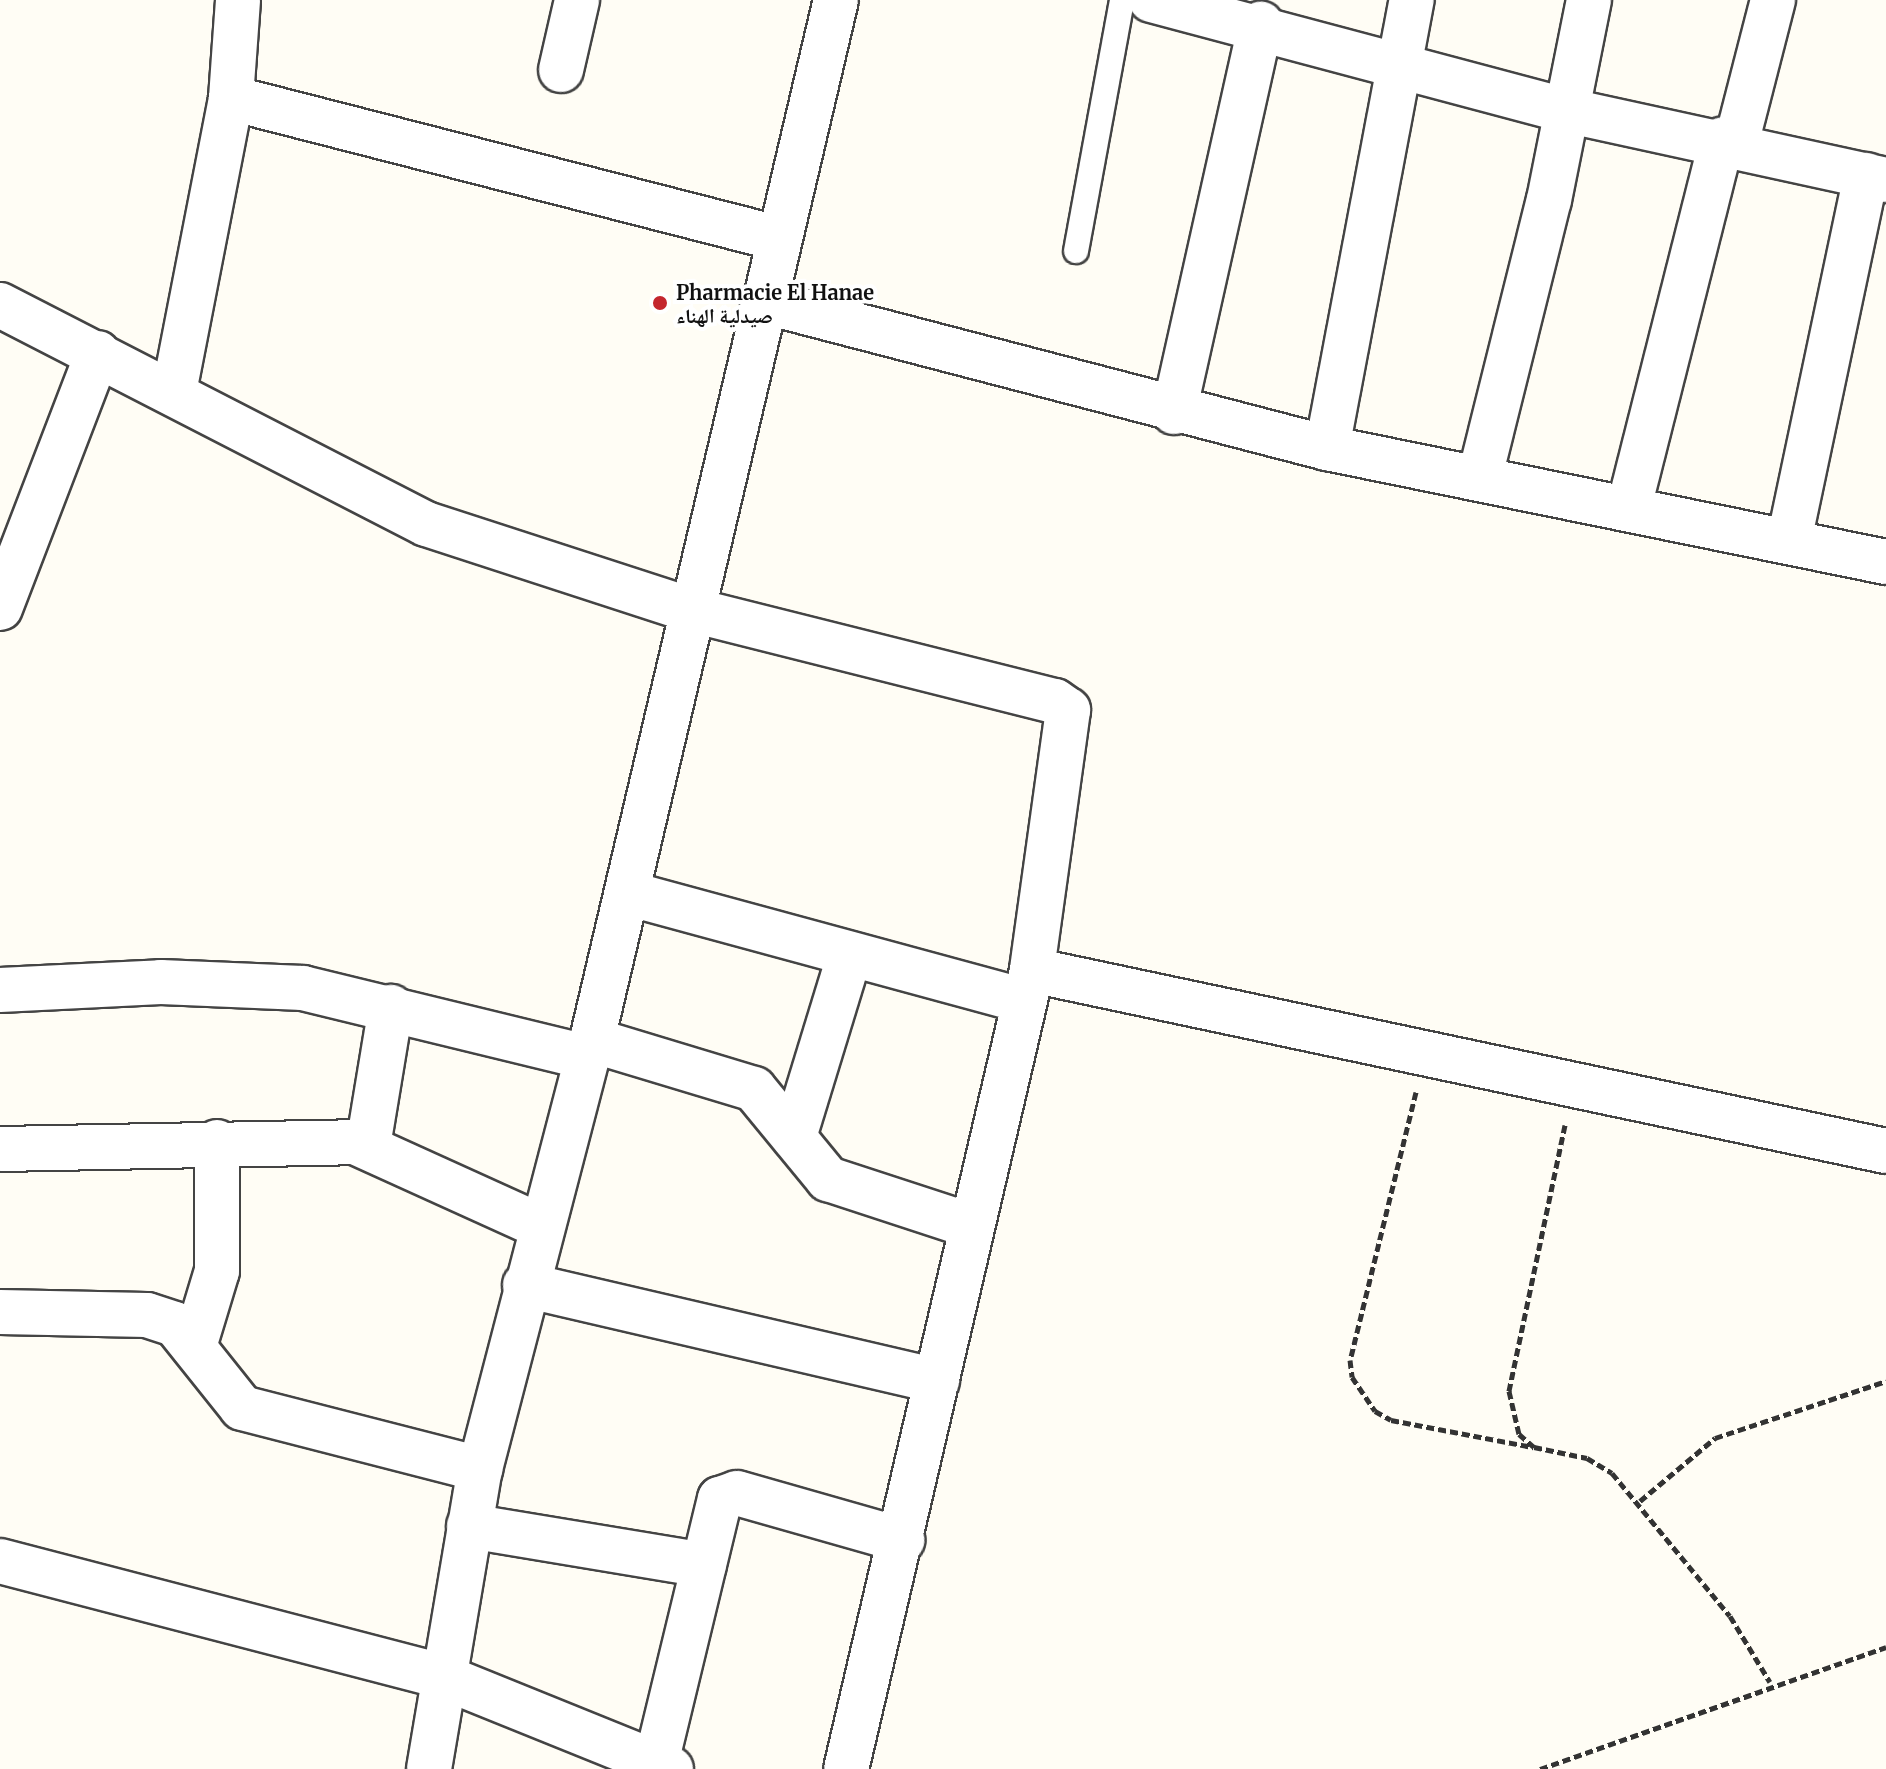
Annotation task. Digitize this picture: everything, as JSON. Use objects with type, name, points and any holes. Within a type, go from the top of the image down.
[{"type":"street","points":[[174,392],[231,98],[238,0]]},
{"type":"street","points":[[561,70],[577,0]]},
{"type":"street","points":[[429,1769],[441,1676],[480,1469],[540,1226],[590,1048],[688,609],[836,0]]},
{"type":"street","points":[[1151,0],[1243,14],[1400,67],[1565,110],[1729,142],[1876,177],[1789,541]]},
{"type":"street","points":[[1327,448],[1412,0]]},
{"type":"street","points":[[1480,476],[1589,0]]},
{"type":"street","points":[[1629,507],[1729,142],[1773,0]]},
{"type":"street","points":[[1174,412],[1243,14]]},
{"type":"street","points":[[231,98],[777,238]]},
{"type":"street","points":[[763,301],[1174,412],[1327,448],[1480,476],[1886,562]]},
{"type":"street","points":[[0,305],[426,524],[688,609],[1062,704],[1070,719],[1028,985],[902,1540],[846,1769]]},
{"type":"street","points":[[0,608],[98,353]]},
{"type":"street","points":[[627,893],[850,954],[1425,1053],[1886,1151]]},
{"type":"street","points":[[794,1137],[850,954]]},
{"type":"street","points":[[0,990],[161,982],[303,988],[590,1048],[754,1089],[828,1179],[972,1226]]},
{"type":"street","points":[[368,1146],[391,1007]]},
{"type":"street","points":[[0,1149],[304,1138],[368,1146],[540,1226]]},
{"type":"street","points":[[194,1347],[217,1271],[217,1142]]},
{"type":"street","points":[[525,1285],[937,1381]]},
{"type":"street","points":[[0,1312],[147,1315],[175,1324],[242,1408],[480,1469]]},
{"type":"street","points":[[0,1561],[441,1676],[587,1754],[663,1766],[704,1565],[728,1493],[902,1540]]},
{"type":"street","points":[[469,1526],[704,1565]]},
{"type":"lane","points":[[1076,251],[1122,0]]},
{"type":"path","points":[[1425,1053],[1350,1360],[1352,1377],[1375,1411],[1391,1420],[1587,1458],[1640,1501],[1730,1616],[1770,1682]]},
{"type":"path","points":[[1534,1447],[1519,1434],[1509,1391],[1573,1085]]},
{"type":"path","points":[[1640,1501],[1715,1438],[1886,1381]]},
{"type":"path","points":[[1540,1769],[1770,1682],[1886,1647]]},
{"type":"place","name":"Pharmacie El Hanae صيدلية الهناء","points":[[660,303]]}]
